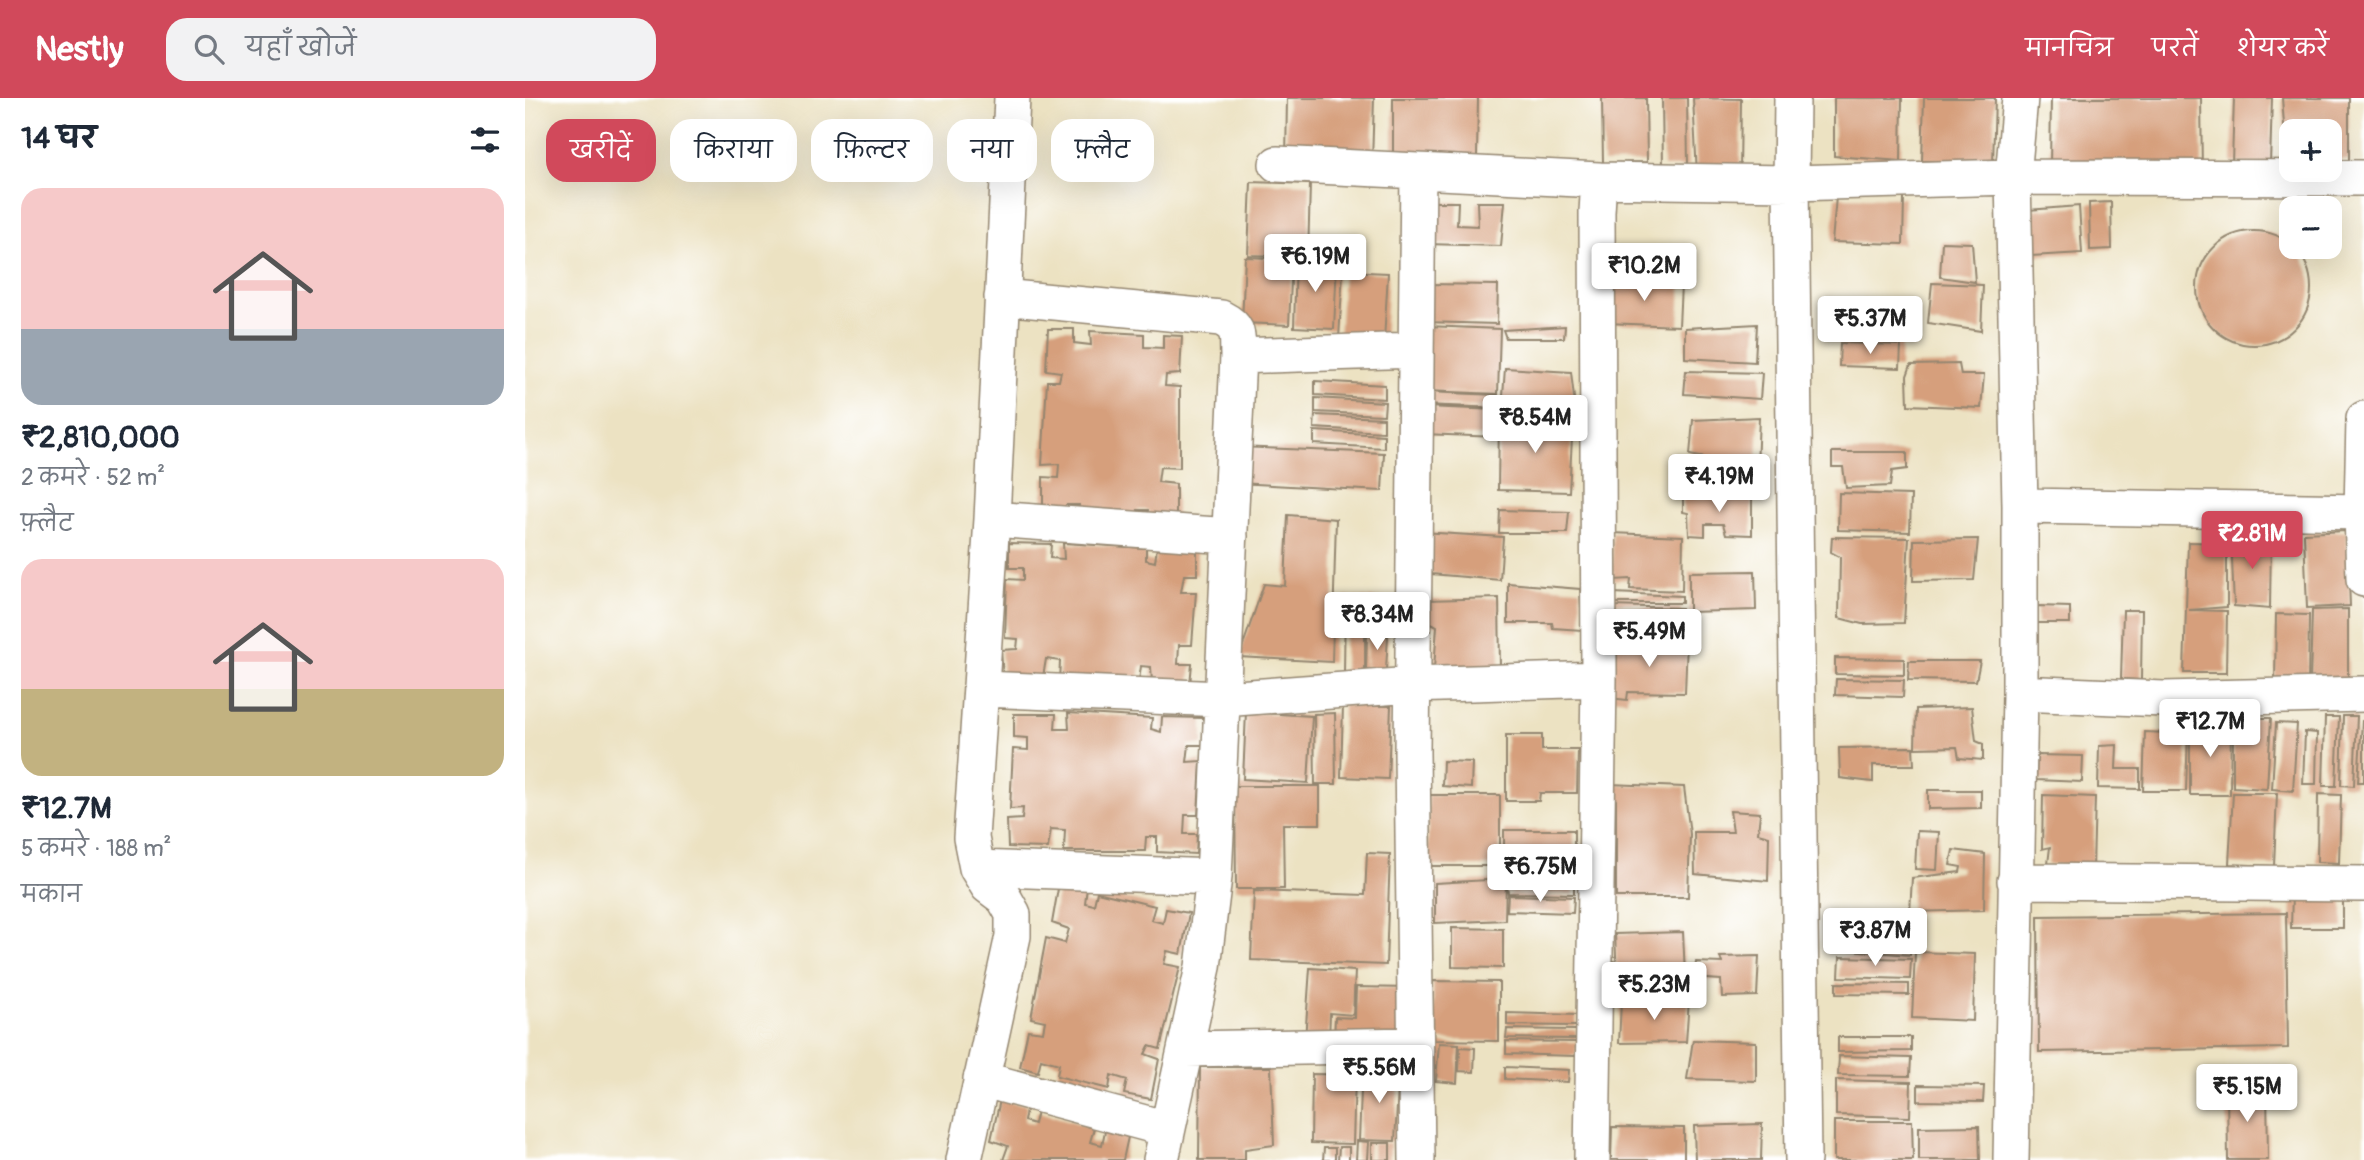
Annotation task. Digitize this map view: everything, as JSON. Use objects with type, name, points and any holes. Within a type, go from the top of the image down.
[{"type":"street","points":[[964,1160],[1013,936],[1013,914],[1004,898],[988,886],[977,868],[971,838],[992,519],[1011,98]]},
{"type":"street","points":[[1792,98],[1803,1160]]},
{"type":"street","points":[[2011,1160],[2020,693],[2013,177],[2021,98]]},
{"type":"street","points":[[1277,164],[1599,180],[1791,183],[2013,177],[2364,178]]},
{"type":"street","points":[[1417,1160],[1412,685],[1418,171]]},
{"type":"street","points":[[1592,1160],[1599,679],[1599,180]]},
{"type":"street","points":[[981,1079],[1164,1144],[1203,967],[1214,877],[1237,356],[1236,330],[1232,324],[1221,318],[1002,297]]},
{"type":"street","points":[[1237,356],[1416,350]]},
{"type":"street","points":[[2364,419],[2364,579]]},
{"type":"street","points":[[2019,506],[2362,512]]},
{"type":"street","points":[[992,519],[1230,537]]},
{"type":"street","points":[[981,689],[1223,699],[1412,685],[1599,679]]},
{"type":"street","points":[[2020,693],[2164,699],[2364,694]]},
{"type":"street","points":[[977,868],[1214,877]]},
{"type":"street","points":[[2015,881],[2364,884]]},
{"type":"street","points":[[1186,1049],[1415,1045]]},
{"type":"building","points":[[1287,98],[1374,98],[1372,162],[1286,161]]},
{"type":"building","points":[[1393,98],[1478,98],[1477,156],[1393,156]]},
{"type":"building","points":[[1602,98],[1646,98],[1647,162],[1603,163]]},
{"type":"building","points":[[1662,98],[1687,98],[1688,167],[1663,167]]},
{"type":"building","points":[[1693,98],[1741,99],[1740,174],[1697,175]]},
{"type":"building","points":[[1834,98],[1902,98],[1901,161],[1834,156]]},
{"type":"building","points":[[1924,98],[1995,98],[1993,164],[1922,161]]},
{"type":"building","points":[[2051,98],[2201,98],[2202,171],[2050,167]]},
{"type":"building","points":[[2234,98],[2272,98],[2270,164],[2232,163]]},
{"type":"building","points":[[2282,98],[2349,98],[2349,160],[2342,160],[2342,119],[2284,119]]},
{"type":"building","points":[[1251,182],[1310,184],[1308,257],[1248,255]]},
{"type":"building","points":[[1836,197],[1904,198],[1903,244],[1832,242]]},
{"type":"building","points":[[1427,202],[1458,202],[1457,225],[1478,226],[1477,202],[1505,202],[1501,246],[1426,244]]},
{"type":"building","points":[[2111,202],[2112,249],[2090,250],[2089,203]]},
{"type":"building","points":[[2079,206],[2082,253],[2031,256],[2028,210]]},
{"type":"building","points":[[2243,232],[2265,232],[2279,236],[2279,259],[2304,259],[2310,277],[2310,299],[2302,320],[2286,336],[2265,344],[2243,344],[2222,336],[2206,320],[2198,299],[2198,277],[2206,256],[2222,240]]},
{"type":"building","points":[[1942,242],[1972,243],[1975,282],[1940,277]]},
{"type":"building","points":[[1245,257],[1292,259],[1289,325],[1242,323]]},
{"type":"building","points":[[1296,260],[1337,261],[1334,329],[1294,327]]},
{"type":"building","points":[[1343,271],[1388,273],[1384,341],[1339,338]]},
{"type":"building","points":[[1608,281],[1681,284],[1679,326],[1607,323]]},
{"type":"building","points":[[1932,283],[1983,285],[1981,331],[1928,323]]},
{"type":"building","points":[[1425,284],[1498,285],[1497,324],[1425,322]]},
{"type":"building","points":[[1757,324],[1755,362],[1685,358],[1685,328]]},
{"type":"building","points":[[1427,326],[1500,329],[1498,394],[1425,391]]},
{"type":"building","points":[[1565,326],[1564,338],[1506,338],[1503,330]]},
{"type":"building","points":[[1048,329],[1074,329],[1074,343],[1091,345],[1090,331],[1144,334],[1144,347],[1163,348],[1163,335],[1182,336],[1180,374],[1166,375],[1165,386],[1180,387],[1180,468],[1160,467],[1158,482],[1176,484],[1176,524],[1149,526],[1148,510],[1138,510],[1138,522],[1078,520],[1079,505],[1067,505],[1067,519],[1043,519],[1043,477],[1058,478],[1059,464],[1042,465],[1047,381],[1059,381],[1061,372],[1046,370]]},
{"type":"building","points":[[1840,343],[1901,345],[1900,368],[1839,366]]},
{"type":"building","points":[[1959,364],[1961,375],[1984,375],[1981,408],[1908,405],[1907,376],[1911,365]]},
{"type":"building","points":[[1505,368],[1571,372],[1576,415],[1502,410]]},
{"type":"building","points":[[1686,371],[1762,373],[1760,399],[1684,394]]},
{"type":"building","points":[[1315,381],[1385,385],[1385,399],[1315,395]]},
{"type":"building","points":[[1425,392],[1498,395],[1498,408],[1424,405]]},
{"type":"building","points":[[1315,398],[1385,402],[1384,415],[1315,412]]},
{"type":"building","points":[[1425,407],[1497,410],[1496,437],[1424,434]]},
{"type":"building","points":[[1315,415],[1384,418],[1384,432],[1314,428]]},
{"type":"building","points":[[1759,417],[1757,468],[1690,455],[1693,420]]},
{"type":"building","points":[[1499,418],[1573,421],[1569,492],[1498,490]]},
{"type":"building","points":[[1314,431],[1384,435],[1384,448],[1314,444]]},
{"type":"building","points":[[1239,447],[1384,453],[1382,491],[1237,483]]},
{"type":"building","points":[[1832,452],[1907,452],[1907,469],[1892,471],[1890,486],[1846,488],[1843,467],[1832,467]]},
{"type":"building","points":[[1839,493],[1911,495],[1910,532],[1838,530]]},
{"type":"building","points":[[1683,497],[1752,498],[1752,535],[1726,534],[1723,524],[1705,524],[1705,536],[1689,535],[1688,513],[1683,512]]},
{"type":"building","points":[[1500,510],[1569,512],[1567,533],[1499,533]]},
{"type":"building","points":[[1288,515],[1336,519],[1332,662],[1239,657],[1264,584],[1285,586]]},
{"type":"building","points":[[2347,531],[2350,606],[2307,608],[2304,533]]},
{"type":"building","points":[[1421,532],[1503,537],[1500,580],[1431,574]]},
{"type":"building","points":[[1612,533],[1683,536],[1682,591],[1630,589],[1631,579],[1613,580]]},
{"type":"building","points":[[2231,536],[2271,536],[2270,609],[2234,606]]},
{"type":"building","points":[[1832,537],[1909,538],[1904,623],[1862,624],[1839,618],[1840,557],[1831,552]]},
{"type":"building","points":[[1978,539],[1974,580],[1913,581],[1914,540]]},
{"type":"building","points":[[2188,542],[2227,543],[2227,607],[2189,610],[2227,611],[2226,673],[2184,673]]},
{"type":"building","points":[[1009,543],[1051,544],[1050,558],[1064,559],[1063,543],[1146,548],[1146,560],[1155,562],[1157,547],[1197,549],[1197,575],[1184,575],[1181,592],[1196,592],[1192,645],[1179,645],[1178,664],[1192,664],[1190,684],[1152,682],[1151,667],[1141,666],[1139,681],[1059,681],[1060,661],[1046,659],[1043,677],[1003,677],[1001,650],[1017,649],[1018,639],[1005,638],[1007,579],[1023,580],[1023,568],[1009,568]]},
{"type":"building","points":[[1755,571],[1756,610],[1689,612],[1689,572]]},
{"type":"building","points":[[1508,583],[1580,589],[1582,630],[1553,628],[1552,623],[1508,623]]},
{"type":"building","points":[[1613,593],[1682,596],[1682,603],[1612,603]]},
{"type":"building","points":[[1345,597],[1392,599],[1391,633],[1365,632],[1365,674],[1344,674]]},
{"type":"building","points":[[1499,598],[1500,668],[1434,669],[1437,626],[1426,620],[1427,600]]},
{"type":"building","points":[[1611,606],[1681,608],[1681,620],[1611,619]]},
{"type":"building","points":[[2037,606],[2070,607],[2070,623],[2037,623]]},
{"type":"building","points":[[2348,609],[2348,683],[2310,684],[2312,610]]},
{"type":"building","points":[[2123,610],[2142,610],[2141,680],[2121,679]]},
{"type":"building","points":[[2276,614],[2309,615],[2308,684],[2275,683]]},
{"type":"building","points":[[1613,623],[1682,624],[1682,637],[1612,638]]},
{"type":"building","points":[[1367,635],[1388,636],[1386,669],[1366,670]]},
{"type":"building","points":[[1687,640],[1685,693],[1628,692],[1627,700],[1609,698],[1614,645]]},
{"type":"building","points":[[1835,658],[1904,659],[1904,675],[1835,674]]},
{"type":"building","points":[[1909,661],[1980,661],[1976,681],[1908,680]]},
{"type":"building","points":[[1836,679],[1904,680],[1903,697],[1835,695]]},
{"type":"building","points":[[1343,705],[1391,706],[1388,779],[1341,777]]},
{"type":"building","points":[[1972,707],[1976,741],[1983,744],[1983,760],[1959,758],[1957,747],[1915,748],[1916,709]]},
{"type":"building","points":[[1246,712],[1312,716],[1308,783],[1243,779]]},
{"type":"building","points":[[1068,713],[1152,718],[1151,729],[1161,732],[1162,717],[1203,718],[1203,745],[1189,745],[1187,762],[1201,761],[1198,815],[1185,815],[1184,834],[1197,834],[1196,854],[1157,852],[1157,837],[1146,837],[1145,851],[1064,851],[1065,830],[1051,829],[1048,848],[1008,847],[1007,820],[1022,819],[1023,808],[1010,809],[1013,749],[1028,750],[1028,738],[1014,737],[1014,714],[1056,714],[1055,729],[1069,729]]},
{"type":"building","points":[[1335,713],[1336,784],[1315,784],[1314,714]]},
{"type":"building","points":[[2343,716],[2357,716],[2354,786],[2341,785]]},
{"type":"building","points":[[2325,717],[2339,717],[2336,786],[2323,786]]},
{"type":"building","points":[[2233,718],[2271,718],[2267,789],[2233,787]]},
{"type":"building","points":[[2362,721],[2364,782],[2358,782]]},
{"type":"building","points":[[2276,723],[2297,724],[2293,791],[2272,789]]},
{"type":"building","points":[[2190,724],[2231,724],[2230,795],[2190,795]]},
{"type":"building","points":[[2145,732],[2188,732],[2186,791],[2143,791]]},
{"type":"building","points":[[2305,732],[2317,733],[2316,784],[2303,784]]},
{"type":"building","points":[[1506,735],[1542,735],[1542,750],[1578,750],[1577,793],[1540,793],[1539,801],[1506,801]]},
{"type":"building","points":[[2117,745],[2116,769],[2140,769],[2140,789],[2098,788],[2099,746]]},
{"type":"building","points":[[1913,747],[1914,765],[1873,765],[1873,782],[1840,778],[1839,748]]},
{"type":"building","points":[[2037,755],[2083,756],[2082,782],[2036,780]]},
{"type":"building","points":[[1443,761],[1472,762],[1471,788],[1442,786]]},
{"type":"building","points":[[1609,784],[1684,787],[1690,834],[1688,897],[1616,897],[1616,800],[1610,796]]},
{"type":"building","points":[[1235,786],[1320,786],[1320,824],[1283,824],[1284,889],[1236,889]]},
{"type":"building","points":[[1928,790],[1981,790],[1981,808],[1928,809]]},
{"type":"building","points":[[2233,793],[2277,793],[2274,866],[2229,864]]},
{"type":"building","points":[[2318,794],[2341,795],[2339,863],[2317,862]]},
{"type":"building","points":[[1428,795],[1500,795],[1500,866],[1428,866]]},
{"type":"building","points":[[2043,795],[2095,797],[2093,868],[2048,864],[2050,847],[2042,849]]},
{"type":"building","points":[[1730,811],[1760,813],[1758,833],[1769,836],[1768,881],[1695,874],[1694,832],[1733,832]]},
{"type":"building","points":[[1504,830],[1574,830],[1574,850],[1504,851]]},
{"type":"building","points":[[1917,831],[1939,832],[1937,870],[1915,869]]},
{"type":"building","points":[[1953,850],[1985,854],[1984,910],[1910,912],[1912,878],[1960,872],[1961,867],[1950,865]]},
{"type":"building","points":[[1503,852],[1575,853],[1574,874],[1502,873]]},
{"type":"building","points":[[1367,853],[1390,854],[1386,965],[1251,960],[1254,891],[1365,895]]},
{"type":"building","points":[[1506,874],[1574,875],[1574,894],[1508,893]]},
{"type":"building","points":[[1506,879],[1505,920],[1435,923],[1435,883]]},
{"type":"building","points":[[1059,883],[1087,887],[1085,903],[1094,905],[1097,892],[1155,906],[1151,920],[1163,923],[1166,909],[1189,913],[1181,954],[1167,951],[1164,964],[1180,967],[1160,1049],[1149,1046],[1145,1054],[1159,1059],[1151,1099],[1124,1094],[1127,1080],[1111,1075],[1109,1089],[1057,1076],[1059,1064],[1041,1059],[1038,1072],[1020,1067],[1028,1030],[1043,1032],[1045,1021],[1031,1018],[1046,938],[1065,943],[1069,929],[1052,923]]},
{"type":"building","points":[[2292,894],[2343,894],[2343,928],[2291,928]]},
{"type":"building","points":[[1508,895],[1574,897],[1573,913],[1507,911]]},
{"type":"building","points":[[2286,913],[2288,1048],[2039,1052],[2038,916]]},
{"type":"building","points":[[1839,916],[1916,920],[1915,937],[1838,933]]},
{"type":"building","points":[[1452,928],[1503,929],[1503,968],[1452,967]]},
{"type":"building","points":[[1683,932],[1685,975],[1617,977],[1615,934]]},
{"type":"building","points":[[1837,937],[1911,943],[1910,955],[1836,949]]},
{"type":"building","points":[[1915,952],[1975,954],[1973,1021],[1912,1018]]},
{"type":"building","points":[[1759,956],[1757,996],[1722,997],[1721,980],[1693,978],[1696,962],[1722,963],[1720,957]]},
{"type":"building","points":[[1840,957],[1911,959],[1910,979],[1839,977]]},
{"type":"building","points":[[1310,968],[1355,971],[1353,1015],[1330,1013],[1329,1041],[1305,1040]]},
{"type":"building","points":[[1433,981],[1499,982],[1499,1041],[1433,1040]]},
{"type":"building","points":[[1836,983],[1909,984],[1909,995],[1836,994]]},
{"type":"building","points":[[1356,987],[1410,988],[1408,1045],[1334,1043],[1335,1017],[1355,1018]]},
{"type":"building","points":[[1689,1000],[1686,1042],[1619,1043],[1621,1002]]},
{"type":"building","points":[[1507,1013],[1577,1015],[1576,1026],[1507,1025]]},
{"type":"building","points":[[1507,1029],[1576,1030],[1576,1039],[1506,1038]]},
{"type":"building","points":[[1838,1037],[1911,1037],[1911,1051],[1838,1052]]},
{"type":"building","points":[[1693,1040],[1756,1042],[1756,1081],[1687,1079]]},
{"type":"building","points":[[1506,1041],[1577,1042],[1576,1056],[1506,1054]]},
{"type":"building","points":[[1439,1043],[1459,1044],[1457,1083],[1436,1081]]},
{"type":"building","points":[[1460,1047],[1475,1048],[1474,1072],[1459,1071]]},
{"type":"building","points":[[1839,1056],[1911,1058],[1910,1076],[1838,1075]]},
{"type":"building","points":[[1200,1067],[1271,1067],[1274,1145],[1245,1149],[1245,1160],[1199,1160]]},
{"type":"building","points":[[1505,1067],[1569,1070],[1568,1082],[1505,1079]]},
{"type":"building","points":[[1362,1068],[1399,1070],[1395,1141],[1359,1140]]},
{"type":"building","points":[[1312,1074],[1355,1075],[1353,1144],[1311,1143]]},
{"type":"building","points":[[1836,1080],[1911,1082],[1910,1117],[1836,1115]]},
{"type":"building","points":[[1918,1085],[1984,1086],[1983,1102],[1918,1101]]},
{"type":"building","points":[[2227,1088],[2267,1088],[2268,1160],[2228,1160]]},
{"type":"building","points":[[1000,1100],[1027,1105],[1024,1121],[1034,1124],[1037,1111],[1094,1128],[1090,1142],[1102,1145],[1105,1131],[1128,1137],[1123,1160],[1003,1160],[1008,1146],[991,1140]]},
{"type":"building","points":[[1834,1121],[1912,1121],[1913,1160],[1834,1160]]},
{"type":"building","points":[[1762,1124],[1761,1160],[1695,1160],[1694,1126]]},
{"type":"building","points":[[1979,1126],[1980,1160],[1919,1160],[1919,1127]]},
{"type":"building","points":[[1612,1127],[1684,1128],[1684,1160],[1611,1160]]},
{"type":"building","points":[[1357,1141],[1369,1142],[1368,1160],[1356,1160]]},
{"type":"building","points":[[1372,1143],[1390,1143],[1390,1160],[1372,1160]]},
{"type":"building","points":[[1339,1147],[1349,1147],[1349,1160],[1338,1160]]},
{"type":"building","points":[[1324,1148],[1335,1148],[1335,1160],[1323,1160]]}]
